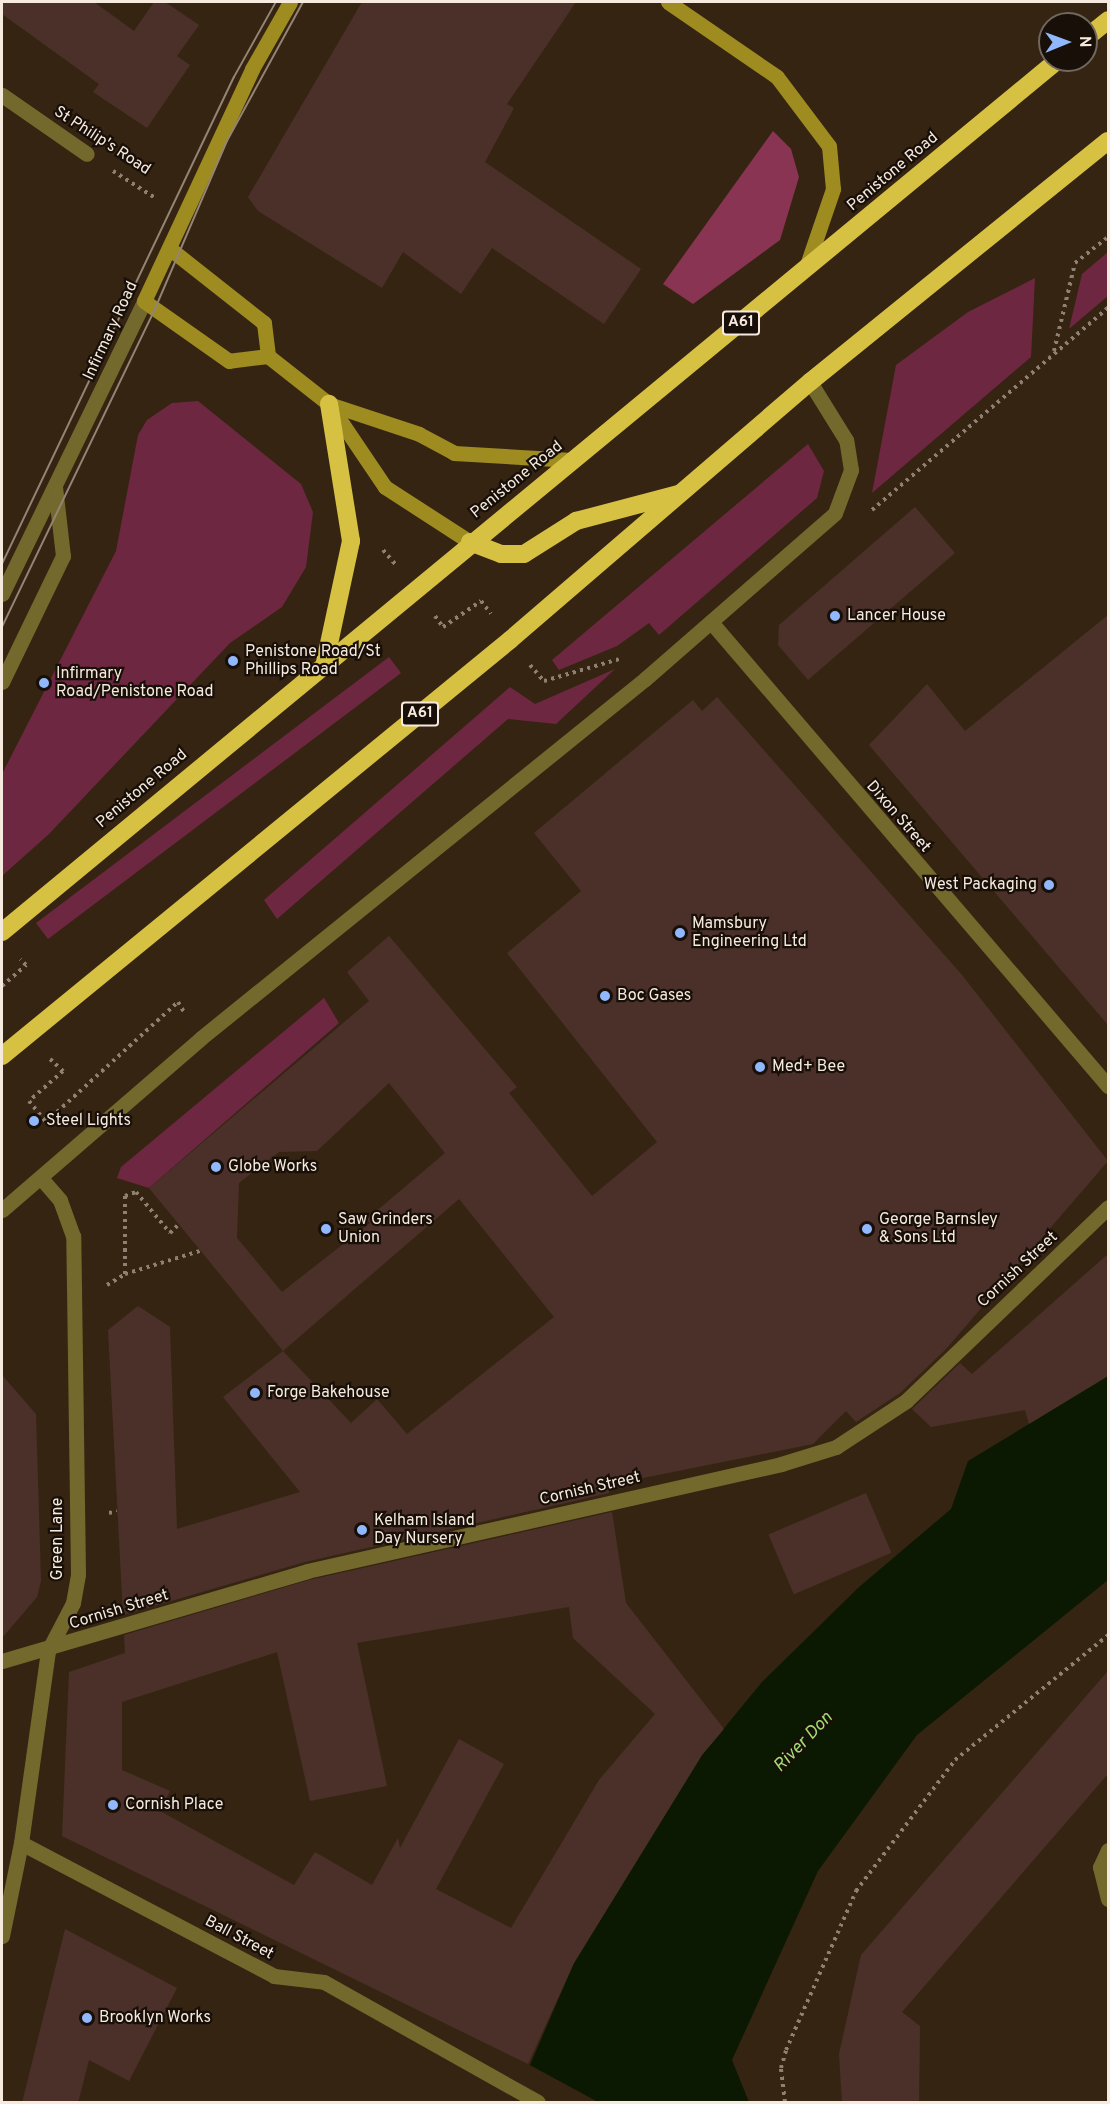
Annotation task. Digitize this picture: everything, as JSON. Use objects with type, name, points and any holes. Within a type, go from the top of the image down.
[{"type":"highway","name":"Penistone Road","points":[[2,932],[324,667],[470,542],[805,271],[1045,72]]},
{"type":"highway","name":"A61","points":[[2,1056],[683,492],[810,382],[1108,141]]},
{"type":"highway","points":[[324,667],[351,541],[329,404]]},
{"type":"highway","points":[[470,542],[501,554],[524,554],[576,521],[683,492]]},
{"type":"street","name":"Infirmary Road","points":[[2,594],[183,216],[290,2]]},
{"type":"street","points":[[668,2],[777,77],[829,146],[833,189],[805,271]]},
{"type":"street","name":"St Philip's Road","points":[[2,95],[87,154]]},
{"type":"street","points":[[169,248],[264,323],[268,356],[329,404],[385,487],[470,542]]},
{"type":"street","points":[[144,301],[229,361],[268,356]]},
{"type":"street","points":[[2,1210],[201,1038],[711,622],[835,513],[846,496],[851,470],[846,440],[810,382]]},
{"type":"street","points":[[329,404],[419,434],[454,453],[572,460]]},
{"type":"street","points":[[2,682],[63,556],[55,487]]},
{"type":"street","name":"Dixon Street","points":[[711,622],[1108,1086]]},
{"type":"street","name":"Green Lane","points":[[2,1936],[21,1843],[48,1651],[73,1603],[78,1574],[71,1308],[73,1236],[60,1200],[41,1178]]},
{"type":"street","name":"Cornish Street","points":[[2,1661],[48,1651],[307,1571],[781,1464],[836,1447],[906,1401],[1108,1207]]},
{"type":"street","name":"Ball Street","points":[[21,1843],[274,1976],[324,1982],[538,2103]]},
{"type":"street","points":[[1108,1850],[1100,1867],[1108,1899]]},
{"type":"path","name":"St Philip's Road","points":[[87,154],[183,216]]},
{"type":"path","points":[[1054,352],[1075,263],[1108,237]]},
{"type":"path","points":[[864,517],[1108,308]]},
{"type":"path","points":[[25,1035],[63,1071],[29,1101],[46,1122],[178,1002],[201,1038]]},
{"type":"path","points":[[125,1274],[125,1196],[136,1192],[170,1233],[180,1223]]},
{"type":"path","points":[[71,1308],[125,1274],[202,1250]]},
{"type":"path","points":[[785,2103],[781,2068],[786,2050],[856,1891],[955,1760],[1108,1635]]},
{"type":"shaded area","points":[[773,131],[791,149],[799,177],[780,240],[693,304],[663,284]]},
{"type":"shaded area","points":[[1108,252],[1108,296],[1069,329],[1082,274]]},
{"type":"shaded area","points":[[1035,278],[1031,357],[872,493],[896,365],[968,312]]},
{"type":"shaded area","points":[[198,401],[301,484],[313,512],[306,567],[282,607],[230,643],[49,834],[2,876],[2,774],[116,551],[138,435],[147,420],[172,403]]},
{"type":"shaded area","points":[[808,444],[824,471],[817,498],[659,635],[649,623],[617,646],[559,670],[552,660]]},
{"type":"shaded area","points":[[389,657],[401,673],[48,939],[36,923]]},
{"type":"shaded area","points":[[615,669],[556,724],[508,719],[277,919],[264,900],[510,687],[535,704]]},
{"type":"shaded area","points":[[324,998],[339,1023],[149,1188],[117,1178],[121,1167]]},
{"type":"water","name":"River Don","points":[[1108,1376],[1108,1580],[917,1735],[818,1871],[732,2060],[749,2102],[514,2102],[574,1963],[702,1755],[762,1682],[859,1587],[951,1509],[968,1461]]},
{"type":"pier","points":[[528,2064],[598,2102],[514,2102]]},
{"type":"building","points":[[2,2],[94,2],[134,31],[154,2],[165,2],[199,25],[177,56],[190,65],[147,128],[93,92],[99,84],[2,14]]},
{"type":"building","points":[[362,2],[576,2],[507,104],[514,108],[485,162],[641,269],[604,324],[492,248],[461,294],[403,252],[382,288],[258,211],[248,197]]},
{"type":"building","points":[[915,507],[955,553],[808,680],[778,645],[779,625]]},
{"type":"building","name":"West Packaging","points":[[1108,615],[1108,1025],[869,745],[927,684],[965,731]]},
{"type":"building","points":[[717,697],[962,975],[1108,1161],[946,1349],[900,1393],[856,1422],[846,1411],[813,1444],[608,1485],[609,1493],[305,1562],[123,1615],[108,1330],[138,1306],[170,1327],[177,1529],[300,1492],[223,1397],[283,1351],[149,1188],[369,1001],[347,972],[389,936],[517,1087],[509,1093],[592,1196],[657,1142],[507,953],[581,891],[534,833],[693,700],[702,711]],"holes":[[[389,1083],[445,1153],[367,1219],[370,1223],[282,1292],[237,1238],[239,1183],[279,1152],[317,1151]],[[459,1199],[554,1317],[407,1434],[377,1399],[351,1423],[283,1351]]]},
{"type":"building","points":[[1108,1254],[1108,1376],[1029,1424],[1025,1410],[931,1427],[912,1409],[960,1363],[972,1374]]},
{"type":"building","points":[[2,1375],[36,1414],[41,1581],[37,1597],[2,1638]]},
{"type":"building","points":[[866,1493],[891,1553],[794,1594],[768,1534]]},
{"type":"building","name":"Cornish Place","points":[[612,1512],[626,1603],[724,1729],[702,1755],[574,1963],[528,2064],[62,1836],[69,1672],[125,1653],[124,1635],[309,1580]],"holes":[[[569,1607],[573,1638],[655,1714],[599,1780],[511,1928],[436,1889],[504,1764],[459,1739],[400,1848],[398,1838],[372,1885],[315,1852],[294,1885],[160,1811],[170,1791],[122,1770],[122,1702],[277,1652],[310,1801],[387,1786],[357,1643]]]},
{"type":"building","points":[[1108,1671],[1108,1774],[902,2012],[920,2026],[919,2103],[842,2103],[839,2054],[861,1955]]},
{"type":"building","name":"Brooklyn Works","points":[[65,1929],[177,1988],[129,2081],[89,2060],[78,2103],[22,2103]]},
{"type":"tram line","points":[[2,564],[234,77],[276,2]]},
{"type":"tram line","points":[[2,627],[155,309],[227,141],[303,2]]},
{"type":"place","name":"Lancer House","points":[[835,616]]},
{"type":"place","name":"Penistone Road/St Phillips Road","points":[[233,661]]},
{"type":"place","name":"Infirmary Road/Penistone Road","points":[[44,683]]},
{"type":"place","name":"West Packaging","points":[[1049,885]]},
{"type":"place","name":"Mamsbury Engineering Ltd","points":[[680,933]]},
{"type":"place","name":"Boc Gases","points":[[605,996]]},
{"type":"place","name":"Med+ Bee","points":[[760,1067]]},
{"type":"place","name":"Steel Lights","points":[[34,1121]]},
{"type":"place","name":"Globe Works","points":[[216,1167]]},
{"type":"place","name":"Saw Grinders Union","points":[[326,1229]]},
{"type":"place","name":"George Barnsley & Sons Ltd","points":[[867,1229]]},
{"type":"place","name":"Forge Bakehouse","points":[[255,1393]]},
{"type":"place","name":"Kelham Island Day Nursery","points":[[362,1530]]},
{"type":"place","name":"Cornish Place","points":[[113,1805]]},
{"type":"place","name":"Brooklyn Works","points":[[87,2018]]}]
